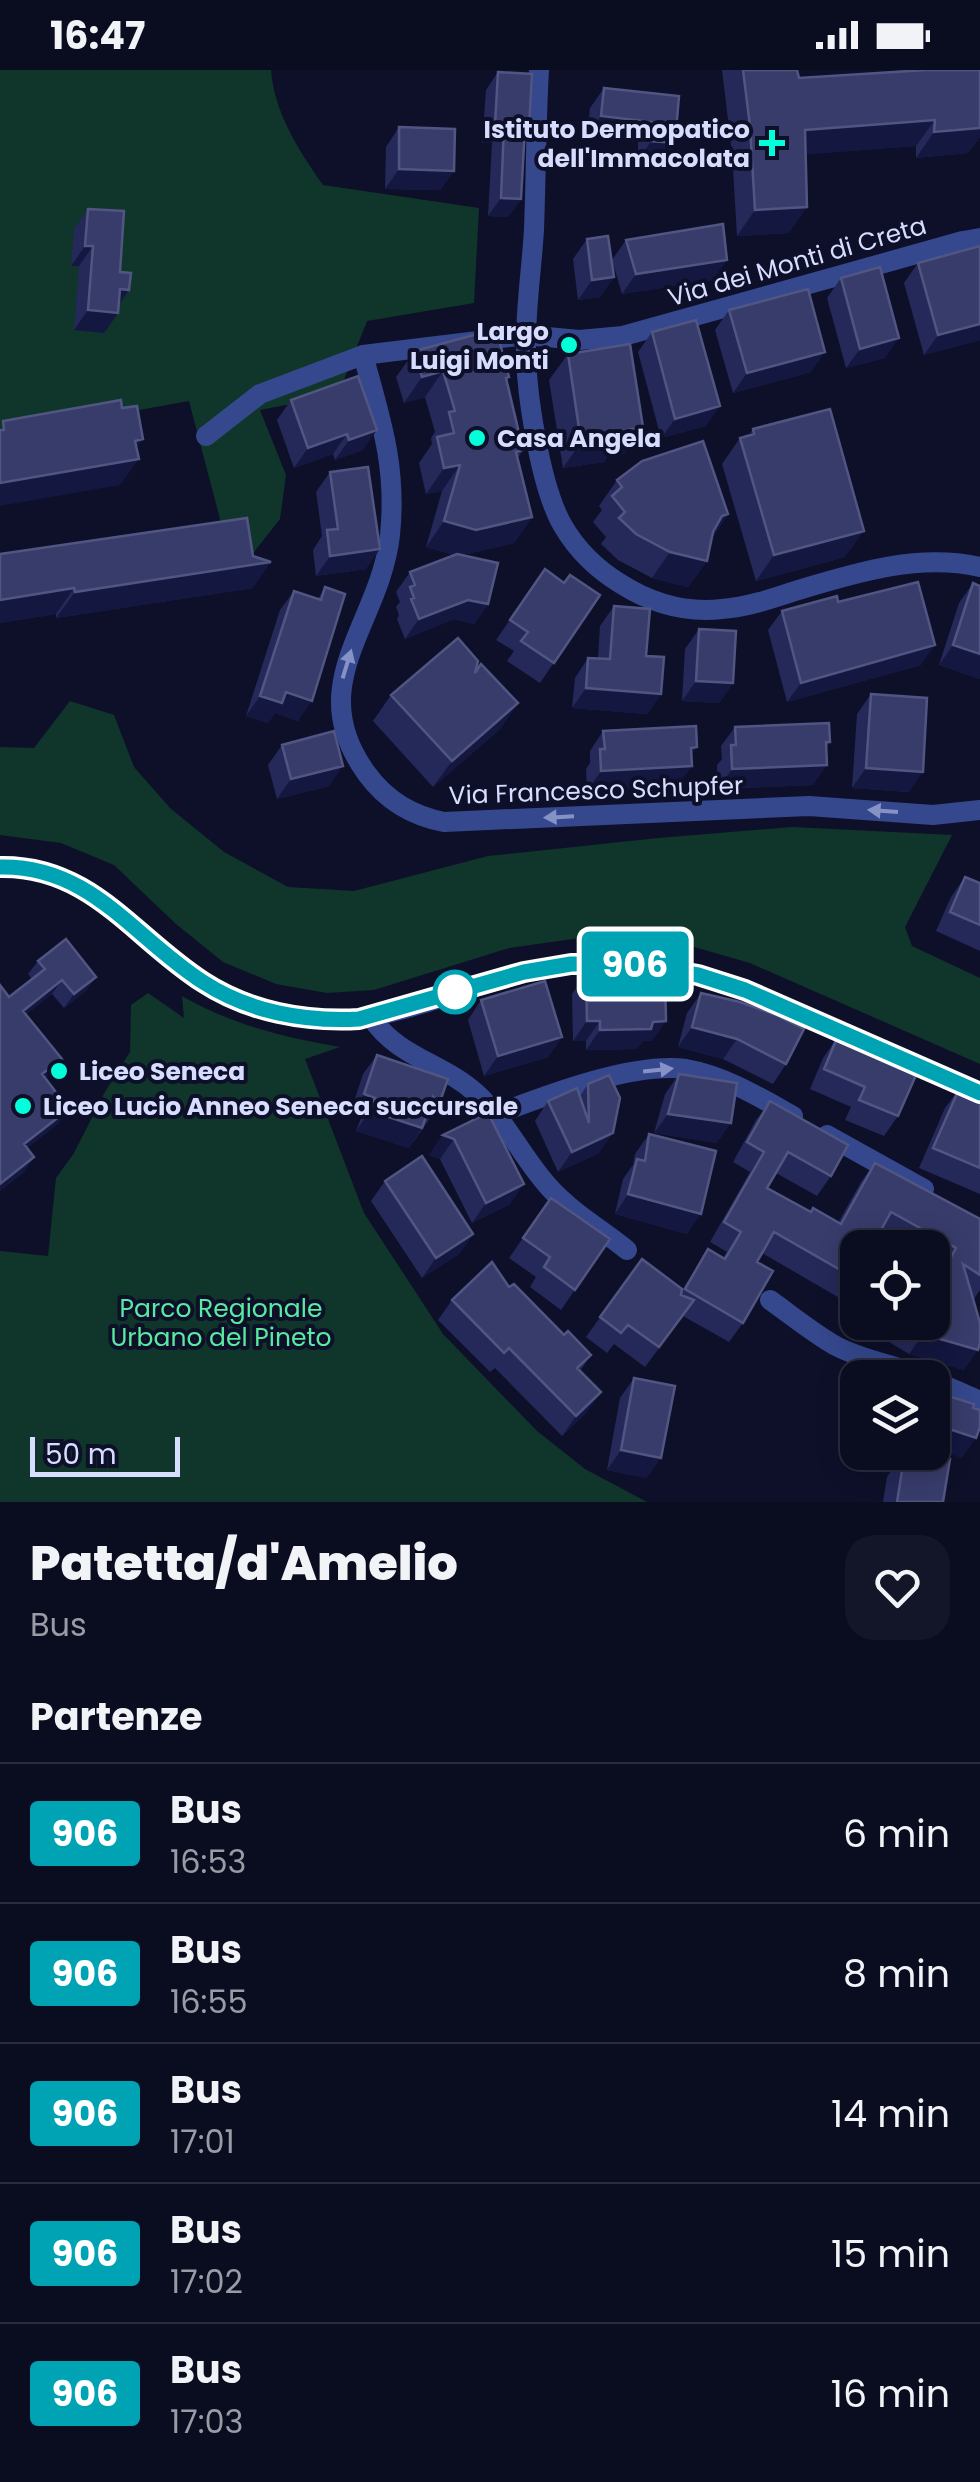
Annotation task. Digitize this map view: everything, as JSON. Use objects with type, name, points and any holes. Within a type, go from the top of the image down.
[{"type":"street","points":[[540,70],[526,335],[533,418],[558,518],[588,559],[636,593],[670,606],[714,610],[768,600],[896,565],[942,561],[980,567]]},
{"type":"street","name":"Via dei Monti di Creta","points":[[526,335],[579,340],[628,334],[980,238]]},
{"type":"street","points":[[206,436],[260,394],[362,354],[526,335]]},
{"type":"street","name":"Via Francesco Schupfer","points":[[362,354],[387,446],[392,508],[381,581],[345,667],[340,698],[353,750],[370,779],[390,798],[422,817],[444,822],[809,806],[933,815],[980,810]]},
{"type":"street","points":[[0,867],[39,870],[83,887],[181,967],[223,993],[255,1006],[316,1020],[372,1017],[524,972],[592,963],[648,965],[745,990],[980,1093]]},
{"type":"street","points":[[372,1017],[390,1041],[456,1077],[497,1114],[554,1193],[627,1250]]},
{"type":"street","points":[[497,1114],[581,1085],[628,1074],[684,1069],[722,1080],[781,1109],[947,1202]]},
{"type":"street","points":[[770,1300],[836,1346],[876,1360]]},
{"type":"street","points":[[950,1388],[980,1401]]},
{"type":"green space","points":[[0,70],[271,70],[282,116],[323,185],[479,208],[474,303],[367,321],[338,395],[260,410],[286,475],[280,519],[235,576],[189,401],[0,435]]},
{"type":"green space","points":[[70,701],[114,715],[134,767],[170,808],[224,852],[288,887],[354,891],[488,856],[793,827],[952,835],[905,927],[912,946],[980,978],[980,1064],[750,963],[663,938],[594,936],[509,948],[374,990],[327,993],[276,984],[223,962],[114,865],[61,843],[0,835],[0,747],[34,748]]},
{"type":"green space","name":"Parco Regionale Urbano del Pineto","points":[[148,993],[184,1018],[182,996],[259,1029],[340,1047],[305,1059],[364,1213],[443,1334],[537,1431],[585,1469],[647,1502],[0,1502],[0,1251],[48,1256],[56,1178],[130,1052],[131,1005]]},
{"type":"building","points":[[743,70],[797,70],[799,78],[980,70],[980,128],[934,132],[935,120],[805,130],[807,207],[755,210]]},
{"type":"building","points":[[498,72],[532,74],[521,199],[501,198],[504,126],[495,125]]},
{"type":"building","points":[[604,88],[679,96],[675,143],[651,141],[652,122],[601,116]]},
{"type":"building","points":[[399,127],[455,129],[454,171],[399,169]]},
{"type":"building","points":[[88,209],[124,211],[120,272],[131,273],[129,290],[120,289],[118,313],[88,310],[93,246],[85,246]]},
{"type":"building","points":[[723,224],[727,260],[636,274],[626,240]]},
{"type":"building","points":[[608,236],[614,277],[592,280],[587,239]]},
{"type":"building","points":[[980,246],[980,324],[938,335],[918,263]]},
{"type":"building","points":[[880,267],[899,338],[860,349],[841,278]]},
{"type":"building","points":[[808,289],[825,352],[747,373],[729,310]]},
{"type":"building","points":[[696,320],[720,406],[675,419],[652,332]]},
{"type":"building","points":[[496,329],[523,450],[516,452],[532,517],[476,530],[444,521],[460,465],[444,468],[437,437],[454,433],[449,412],[455,411],[443,371],[422,377],[415,351]]},
{"type":"building","points":[[630,344],[643,427],[622,431],[622,436],[581,442],[568,354]]},
{"type":"building","points":[[358,376],[377,430],[349,440],[347,434],[308,448],[291,400]]},
{"type":"building","points":[[121,400],[122,408],[137,406],[143,439],[135,441],[139,459],[0,483],[3,421]]},
{"type":"building","points":[[830,409],[864,531],[774,555],[740,438],[754,434],[753,429]]},
{"type":"building","points":[[703,441],[728,514],[722,516],[713,532],[707,561],[670,552],[636,534],[619,518],[625,512],[612,496],[622,487],[617,480],[642,461]]},
{"type":"building","points":[[368,467],[380,549],[330,556],[327,530],[338,529],[330,472]]},
{"type":"building","points":[[247,518],[253,556],[271,562],[0,600],[0,554]]},
{"type":"building","points":[[457,554],[498,563],[488,604],[468,600],[419,619],[411,599],[414,598],[410,587],[415,585],[410,572]]},
{"type":"building","points":[[545,569],[564,583],[570,575],[600,595],[554,663],[521,641],[528,632],[510,620]]},
{"type":"building","points":[[918,582],[935,645],[801,683],[782,611],[837,596],[838,602]]},
{"type":"building","points":[[973,583],[980,586],[980,654],[953,645]]},
{"type":"building","points":[[325,587],[345,594],[312,701],[286,692],[282,703],[260,696],[294,591],[321,600]]},
{"type":"building","points":[[614,606],[650,609],[646,656],[664,657],[661,694],[586,688],[588,658],[610,659]]},
{"type":"building","points":[[699,629],[736,631],[733,683],[696,681]]},
{"type":"building","points":[[458,638],[478,661],[475,673],[481,664],[518,703],[452,761],[391,695]]},
{"type":"building","points":[[871,694],[927,698],[923,772],[866,768]]},
{"type":"building","points":[[829,723],[827,765],[732,769],[735,727]]},
{"type":"building","points":[[696,726],[697,747],[691,748],[692,766],[601,771],[603,731]]},
{"type":"building","points":[[334,731],[343,766],[291,779],[282,745]]},
{"type":"building","points":[[965,877],[980,883],[980,925],[950,912]]},
{"type":"building","points":[[66,939],[96,977],[74,994],[62,980],[23,1011],[62,1059],[42,1074],[69,1109],[24,1144],[34,1157],[0,1184],[0,985],[9,997],[45,969],[38,961]]},
{"type":"building","points":[[665,974],[666,1021],[653,1022],[651,1029],[600,1030],[600,1021],[587,1021],[586,975]]},
{"type":"building","points":[[545,981],[562,1037],[498,1056],[481,1000]]},
{"type":"building","points":[[701,993],[740,1002],[804,1029],[786,1064],[737,1039],[692,1027]]},
{"type":"building","points":[[837,1038],[917,1073],[898,1116],[859,1100],[865,1087],[824,1069]]},
{"type":"building","points":[[377,1055],[448,1079],[438,1107],[433,1097],[422,1128],[370,1111],[375,1098],[364,1094]]},
{"type":"building","points":[[679,1074],[737,1083],[731,1123],[668,1114]]},
{"type":"building","points":[[609,1075],[620,1098],[613,1133],[572,1152],[548,1101],[577,1088],[589,1123],[588,1084]]},
{"type":"building","points":[[959,1089],[980,1098],[980,1168],[933,1148]]},
{"type":"building","points":[[770,1101],[848,1145],[831,1176],[788,1152],[767,1188],[841,1224],[875,1163],[980,1219],[980,1275],[963,1264],[980,1323],[978,1350],[944,1340],[950,1340],[950,1259],[956,1248],[950,1245],[950,1230],[924,1230],[891,1212],[881,1230],[840,1230],[840,1270],[774,1232],[757,1262],[773,1271],[743,1323],[685,1289],[708,1249],[725,1259],[741,1232],[724,1222],[764,1152],[747,1142]]},
{"type":"building","points":[[488,1113],[524,1184],[486,1203],[454,1139],[443,1135]]},
{"type":"building","points":[[649,1134],[716,1151],[701,1214],[628,1194],[637,1159],[645,1161]]},
{"type":"building","points":[[422,1156],[473,1234],[436,1258],[385,1181]]},
{"type":"building","points":[[551,1198],[610,1239],[575,1290],[544,1267],[550,1257],[523,1238]]},
{"type":"building","points":[[642,1259],[682,1289],[681,1295],[694,1300],[659,1347],[628,1325],[621,1333],[600,1317]]},
{"type":"building","points":[[492,1262],[509,1287],[514,1284],[564,1335],[568,1331],[591,1355],[577,1368],[601,1392],[576,1416],[509,1348],[504,1353],[452,1300]]},
{"type":"building","points":[[634,1378],[675,1386],[661,1458],[621,1450]]},
{"type":"building","points":[[950,1397],[974,1404],[973,1408],[980,1410],[976,1438],[950,1429]]},
{"type":"building","points":[[902,1470],[948,1470],[943,1502],[897,1502]]},
{"type":"bus line","name":"906","points":[[0,867],[39,870],[70,880],[206,984],[281,1014],[331,1021],[359,1019],[524,972],[592,963],[658,966],[745,990],[980,1093]]},
{"type":"place","name":"Istituto Dermopatico dell'Immacolata","points":[[772,143]]},
{"type":"place","name":"Largo Luigi Monti","points":[[569,345]]},
{"type":"place","name":"Casa Angela","points":[[477,438]]},
{"type":"place","name":"Liceo Seneca","points":[[59,1071]]},
{"type":"place","name":"Liceo Lucio Anneo Seneca succursale","points":[[23,1106]]}]
